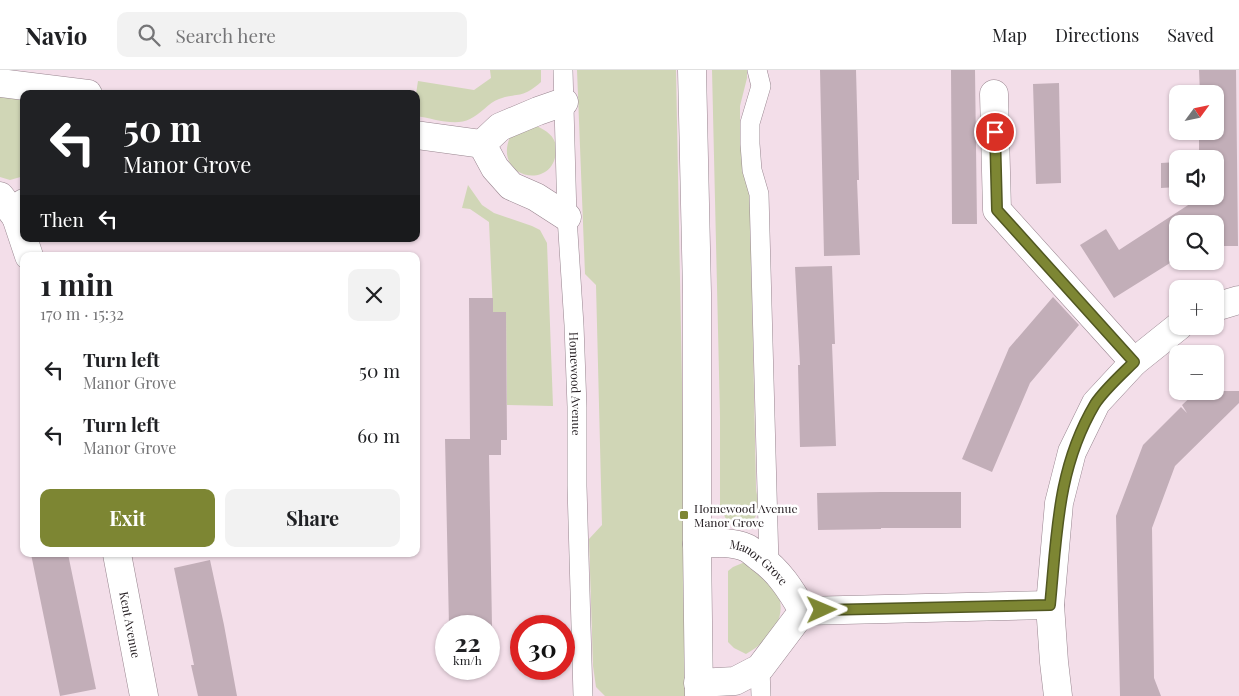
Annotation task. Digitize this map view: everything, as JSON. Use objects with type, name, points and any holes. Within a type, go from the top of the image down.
[{"type":"street","points":[[692,70],[697,293],[699,689],[735,681],[760,668],[803,610],[1050,605]]},
{"type":"street","points":[[0,83],[56,90]]},
{"type":"street","points":[[994,94],[997,210],[1134,362]]},
{"type":"street","points":[[482,144],[500,127],[564,102]]},
{"type":"street","points":[[420,136],[482,144]]},
{"type":"street","points":[[482,144],[495,168],[511,186],[536,197],[567,216]]},
{"type":"street","points":[[13,205],[20,227]]},
{"type":"street","points":[[1224,304],[1239,300]]},
{"type":"street","points":[[1058,696],[1050,605],[1059,502],[1072,452],[1096,403],[1134,362],[1169,334]]},
{"type":"street","name":"Manor Grove","points":[[697,544],[725,543],[747,548],[769,564],[793,592],[803,610]]},
{"type":"street","name":"Kent Avenue","points":[[118,557],[144,696]]},
{"type":"lane","name":"Homewood Avenue","points":[[563,70],[567,216],[577,398],[583,696]]},
{"type":"lane","points":[[757,70],[761,86],[750,124],[750,144],[752,170],[759,194],[769,564]]},
{"type":"lane","points":[[760,668],[761,696]]},
{"type":"green space","points":[[490,70],[541,70],[541,82],[529,91],[499,99],[474,117],[464,121],[451,122],[420,117],[420,90],[417,90],[418,81],[474,90],[491,78]]},
{"type":"green space","points":[[577,70],[676,70],[688,696],[605,696],[596,687],[593,666],[589,539],[602,525],[596,285],[585,274]]},
{"type":"green space","points":[[712,70],[747,70],[747,78],[740,106],[740,119],[743,167],[750,195],[756,487],[758,505],[757,513],[752,521],[738,525],[728,523],[720,507],[720,416]]},
{"type":"green space","points":[[0,89],[20,93],[20,177],[10,180],[0,177]]},
{"type":"green space","points":[[536,126],[554,140],[556,147],[554,161],[547,170],[538,175],[527,175],[517,171],[510,163],[507,152],[510,137]]},
{"type":"green space","points":[[468,185],[482,205],[494,213],[540,230],[547,243],[553,406],[507,405],[506,313],[493,312],[489,222],[470,209],[462,208]]},
{"type":"green space","points":[[745,562],[773,584],[781,605],[777,624],[771,633],[756,648],[746,654],[734,648],[728,642],[728,571]]},
{"type":"building","points":[[820,70],[856,70],[860,255],[824,256]]},
{"type":"building","points":[[951,70],[975,70],[977,224],[952,224]]},
{"type":"building","points":[[1199,70],[1236,70],[1238,246],[1224,246],[1224,215],[1173,215],[1188,205],[1224,205],[1224,150],[1199,150],[1199,140],[1224,140],[1224,85],[1200,85]]},
{"type":"building","points":[[1059,83],[1061,183],[1036,184],[1033,84]]},
{"type":"building","points":[[1161,163],[1169,163],[1169,188],[1161,188]]},
{"type":"building","points":[[1169,217],[1169,264],[1114,298],[1080,245],[1106,229],[1119,250]]},
{"type":"building","points":[[832,266],[835,344],[832,344],[836,446],[800,447],[798,365],[800,365],[795,267]]},
{"type":"building","points":[[1053,297],[1079,325],[1030,383],[992,472],[962,459],[1009,348]]},
{"type":"building","points":[[469,298],[493,298],[493,312],[506,312],[507,440],[501,440],[501,455],[489,455],[492,615],[449,615],[445,439],[470,439]]},
{"type":"building","points":[[1224,391],[1239,391],[1239,403],[1175,466],[1152,528],[1154,678],[1161,696],[1120,696],[1116,516],[1143,445],[1181,407],[1187,413],[1182,405],[1187,400],[1224,400]]},
{"type":"building","points":[[961,492],[961,528],[818,530],[817,493]]},
{"type":"building","points":[[32,557],[69,557],[96,689],[60,696]]},
{"type":"building","points":[[210,560],[237,696],[198,696],[191,665],[194,665],[174,568]]},
{"type":"place","name":"Homewood Avenue Manor Grove","points":[[684,515]]},
{"type":"route","points":[[822,610],[1050,605],[1059,502],[1072,452],[1096,403],[1134,362],[997,210],[995,132]]}]
